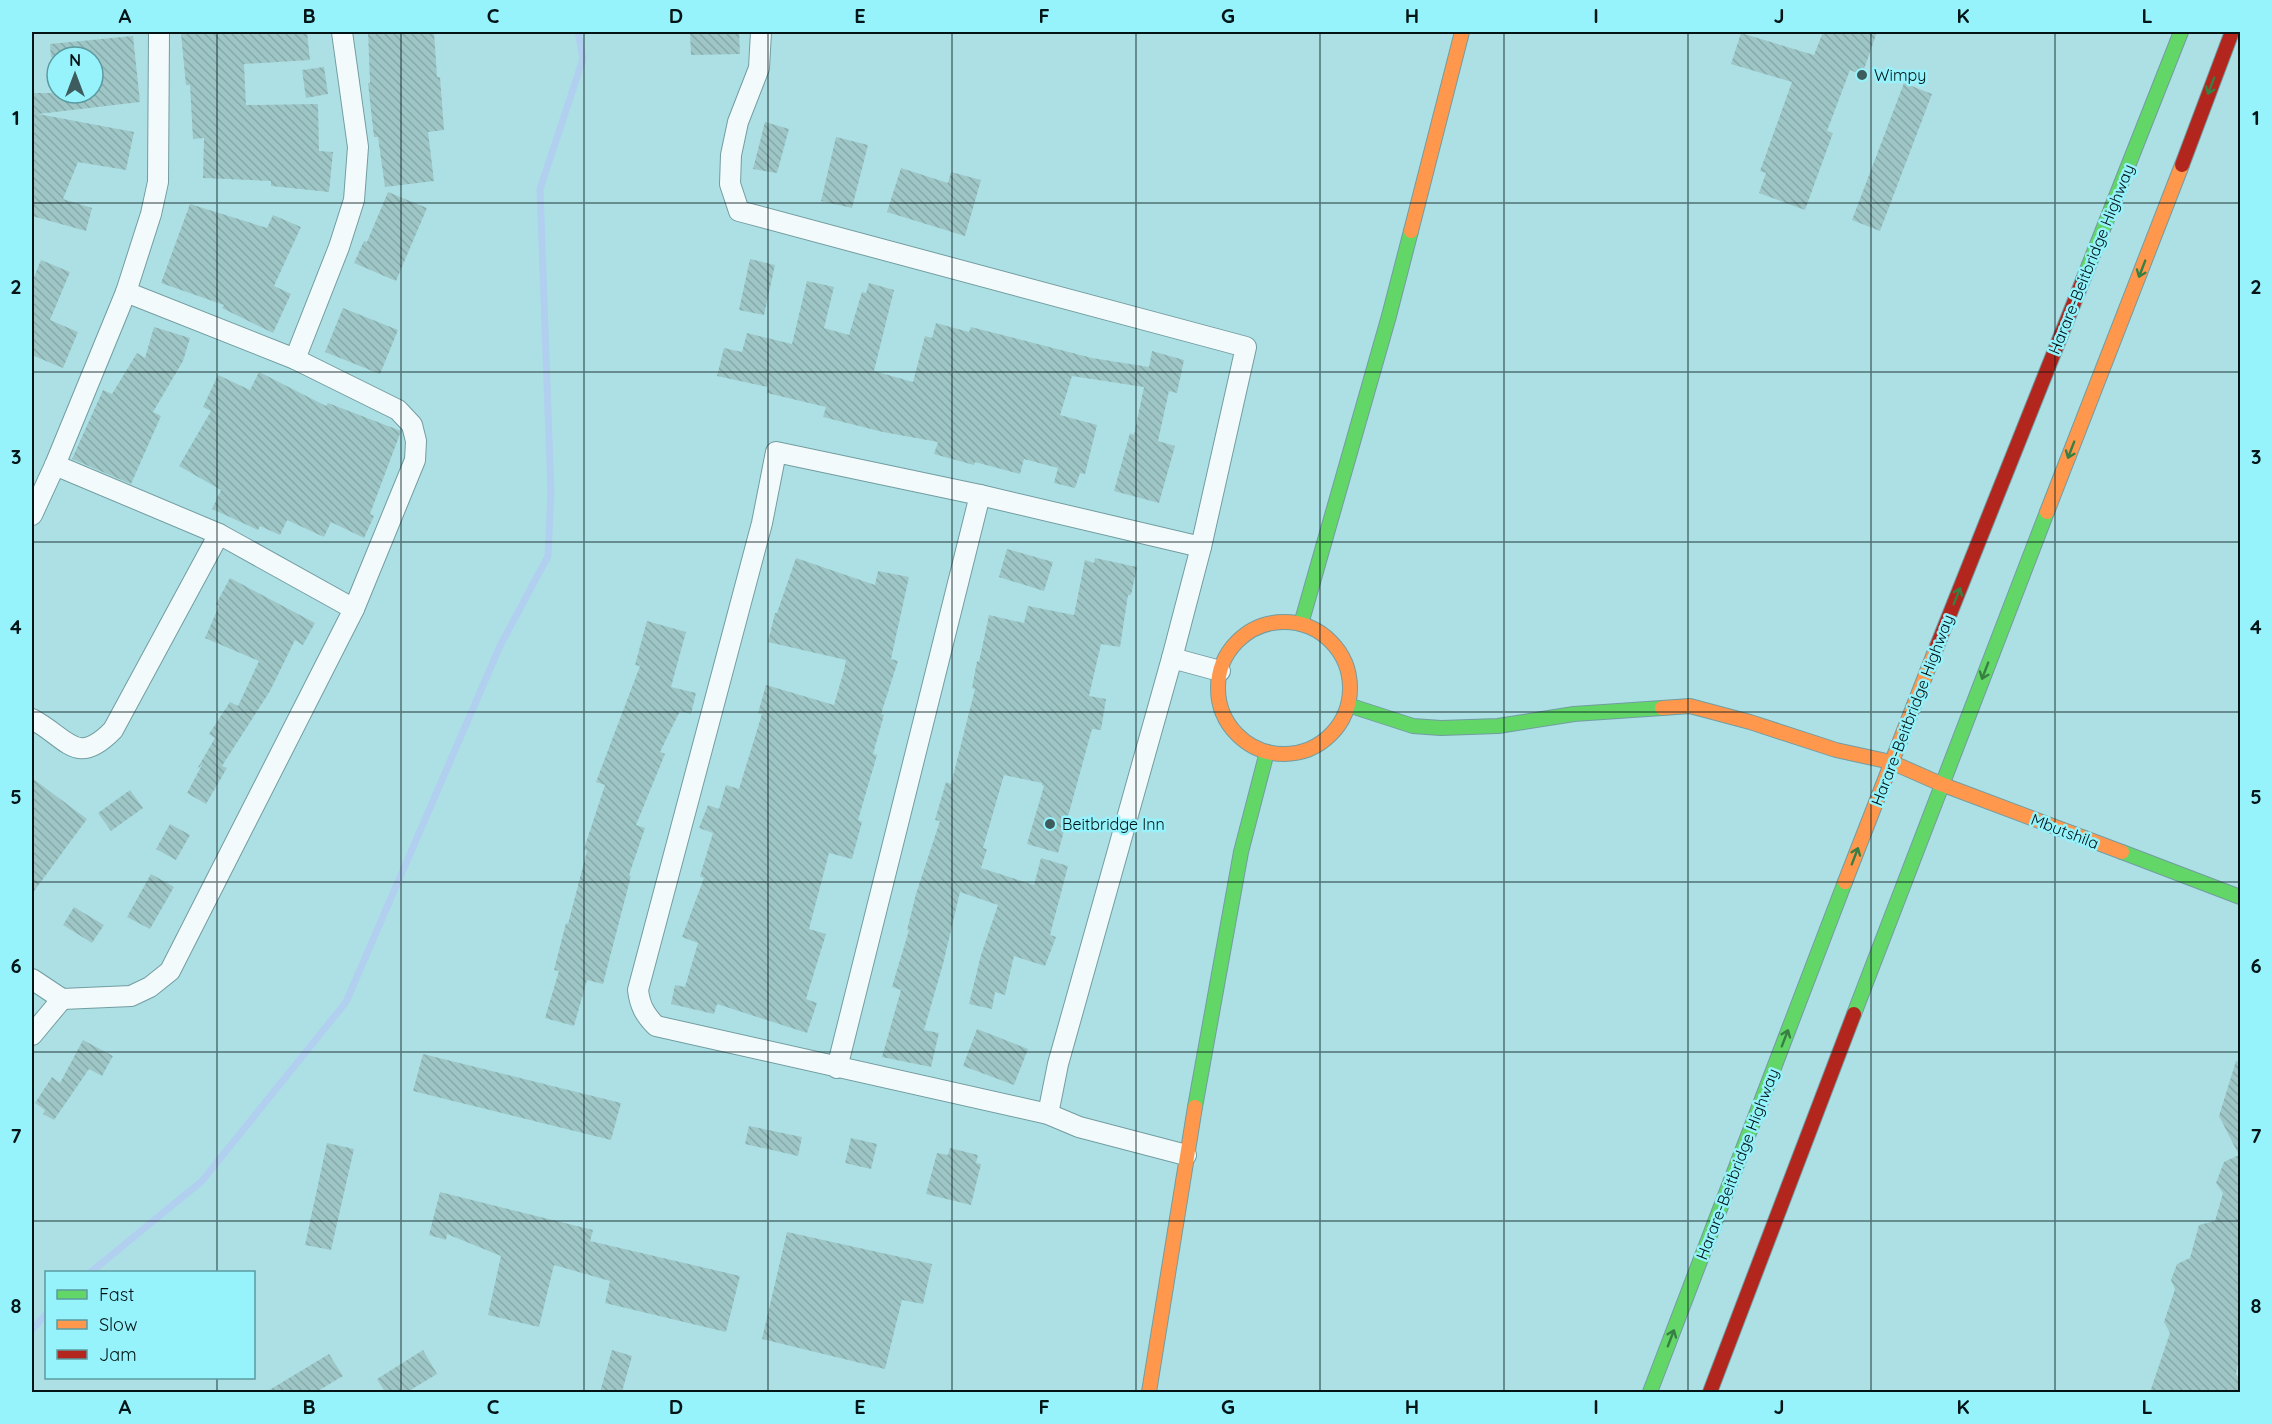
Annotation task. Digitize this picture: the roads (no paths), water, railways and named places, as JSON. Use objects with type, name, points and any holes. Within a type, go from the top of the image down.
[{"type":"main road","points":[[1301,624],[1389,316],[1462,32]]},
{"type":"main road","name":"Harare-Beitbridge Highway","points":[[1650,1392],[1891,762],[2181,32]]},
{"type":"main road","points":[[1710,1392],[1941,784],[2232,32]]},
{"type":"main road","points":[[1286,621],[1301,624],[1327,637],[1341,654],[1349,675],[1351,690],[1348,705],[1343,718],[1324,741],[1311,748],[1289,753],[1267,752],[1241,738],[1227,721],[1219,700],[1217,685],[1220,671],[1225,657],[1234,645],[1257,627],[1272,622],[1286,621]]},
{"type":"main road","name":"Mbutshila","points":[[1348,705],[1413,726],[1441,728],[1498,726],[1574,714],[1690,706],[1750,722],[1836,750],[1891,762],[1941,784],[2241,897]]},
{"type":"main road","points":[[1149,1392],[1186,1155],[1241,852],[1267,752]]},
{"type":"street","points":[[32,515],[126,292],[151,214],[158,182],[159,32]]},
{"type":"street","points":[[295,359],[339,247],[354,200],[358,147],[342,32]]},
{"type":"street","points":[[761,32],[759,68],[738,122],[731,155],[730,184],[739,212],[1246,347],[1201,547],[1058,1064],[1048,1114]]},
{"type":"street","points":[[32,979],[62,999],[131,996],[150,987],[170,971],[354,609],[415,460],[416,441],[412,425],[398,410],[295,359],[126,292]]},
{"type":"street","points":[[1186,1155],[1079,1127],[1048,1114],[656,1026],[645,1015],[638,990],[762,523],[776,452],[980,495],[1201,547]]},
{"type":"street","points":[[55,465],[219,534],[354,609]]},
{"type":"street","points":[[837,1068],[980,495]]},
{"type":"street","points":[[32,719],[76,748],[94,747],[104,739],[113,730],[219,534]]},
{"type":"street","points":[[1172,658],[1220,671]]},
{"type":"street","points":[[32,1035],[62,999]]},
{"type":"waterway","points":[[92,1271],[202,1181],[346,1002],[500,646],[548,556],[551,493],[540,189],[583,59],[578,32]]},
{"type":"waterway","points":[[32,1330],[45,1315]]},
{"type":"place","name":"Wimpy","points":[[1862,75]]},
{"type":"place","name":"Beitbridge Inn","points":[[1050,824]]}]
